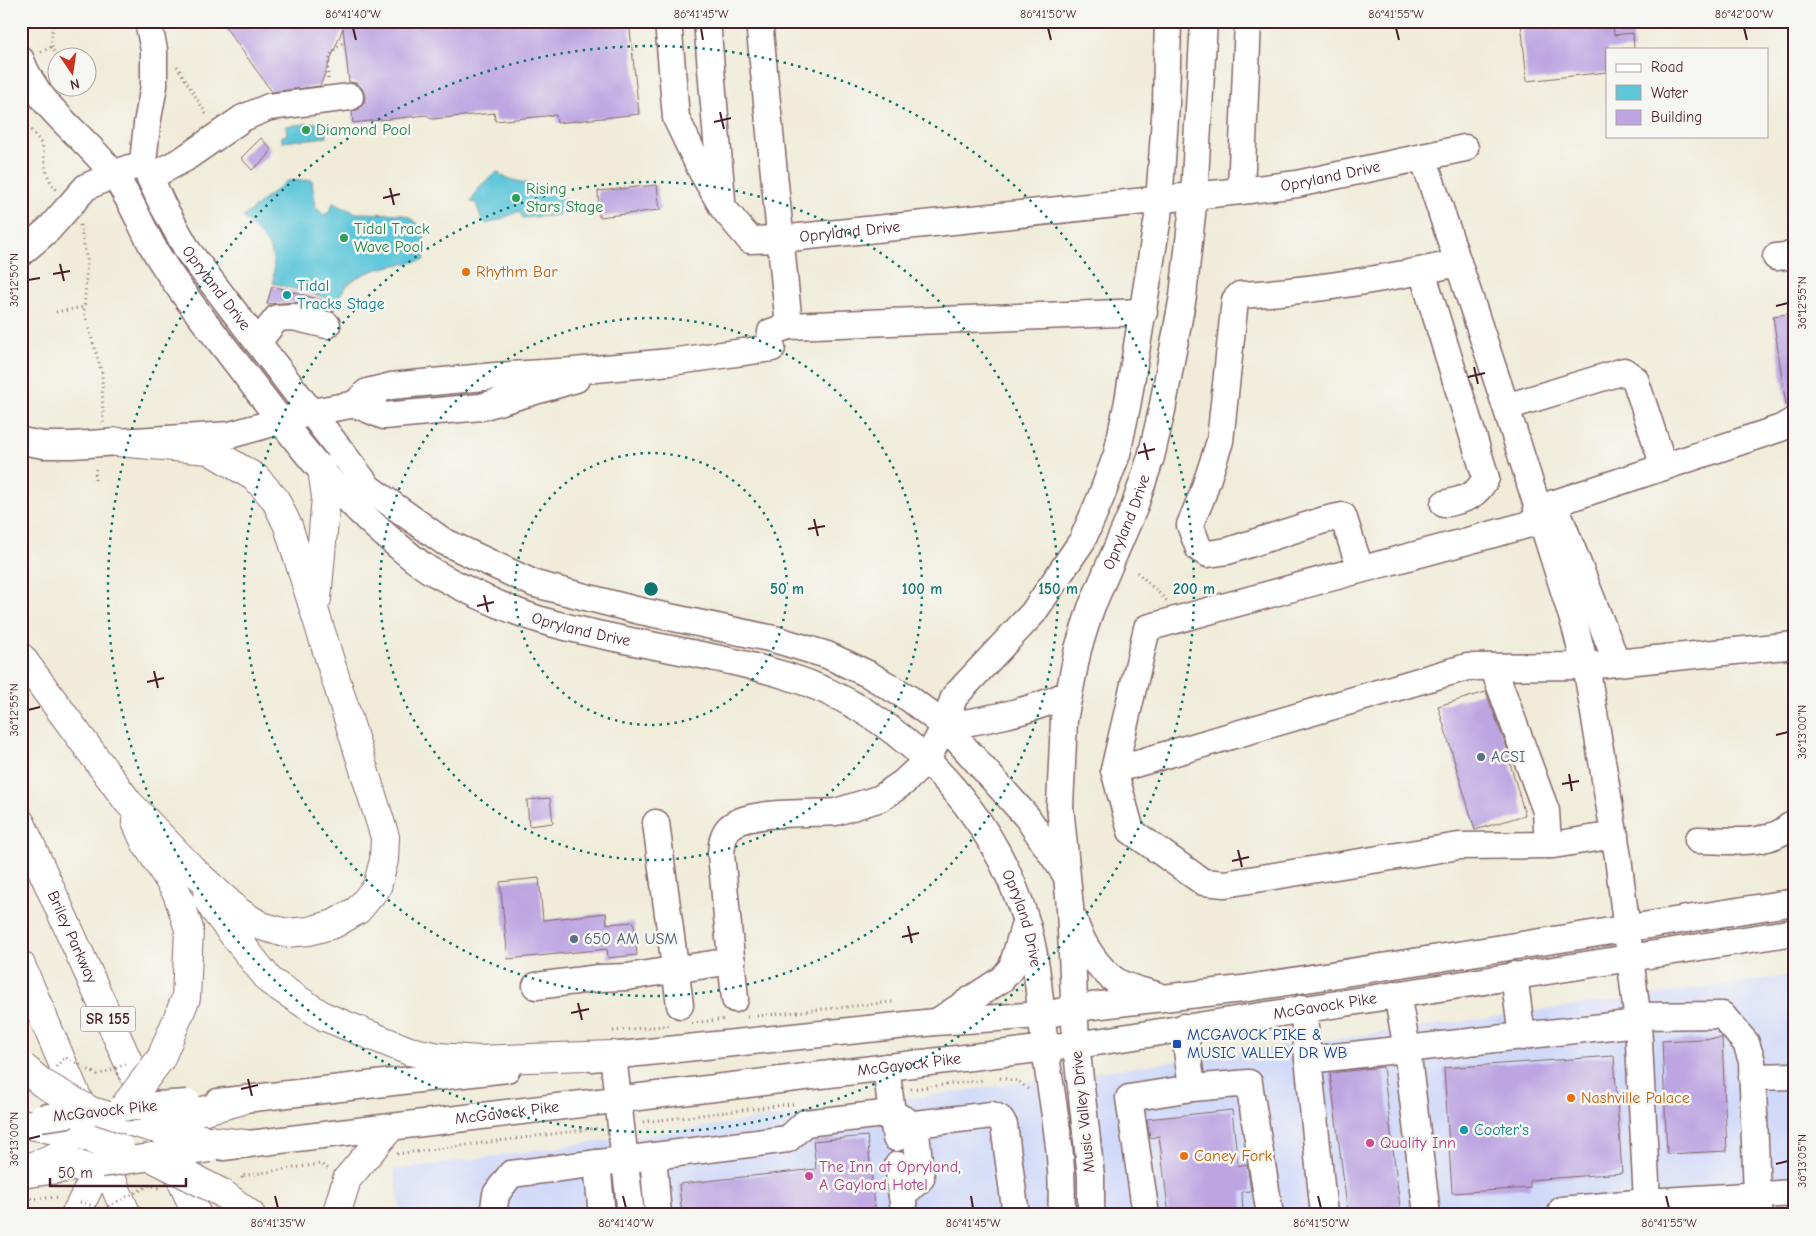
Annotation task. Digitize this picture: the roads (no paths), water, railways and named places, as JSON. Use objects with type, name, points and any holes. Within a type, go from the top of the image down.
[{"type":"highway","points":[[21,656],[128,802],[194,871],[239,912],[262,926],[286,933],[309,931],[334,924],[358,910],[377,887],[384,860],[385,837],[288,526],[274,499],[256,478],[209,450],[108,443]]},
{"type":"highway","points":[[316,616],[326,497],[322,469]]},
{"type":"highway","points":[[21,1171],[60,1162],[158,1062],[186,998],[189,929],[177,893],[144,842],[128,802]]},
{"type":"highway","name":"Briley Parkway","points":[[21,823],[197,1215]]},
{"type":"highway","points":[[194,871],[214,910],[270,981],[332,1020],[409,1051],[439,1057],[478,1060],[613,1055]]},
{"type":"highway","points":[[21,965],[127,1215]]},
{"type":"highway","points":[[29,1071],[103,1118],[111,1156]]},
{"type":"highway","points":[[72,1203],[111,1156],[153,1128],[191,1108],[240,1100]]},
{"type":"highway","points":[[32,1122],[103,1118],[153,1128],[208,1144],[245,1144]]},
{"type":"highway","points":[[336,1215],[347,1179],[390,1128]]},
{"type":"highway","points":[[111,1156],[151,1157],[222,1193],[251,1215]]},
{"type":"street","points":[[145,164],[154,86],[154,50],[148,21]]},
{"type":"street","points":[[668,21],[676,118],[702,172],[723,208]]},
{"type":"street","points":[[708,21],[723,208]]},
{"type":"street","points":[[760,21],[780,239],[777,338]]},
{"type":"street","name":"Opryland Drive","points":[[735,999],[721,854],[724,836],[734,824],[749,818],[836,812],[870,803],[892,791],[926,760],[945,726],[954,698],[1033,613],[1082,541],[1117,454],[1142,321],[1160,200],[1168,21]]},
{"type":"street","name":"Opryland Drive","points":[[1073,1010],[1070,907],[1060,806],[1064,720],[1078,650],[1091,608],[1134,508],[1151,457],[1176,336],[1183,296],[1194,196],[1204,21]]},
{"type":"street","points":[[1242,192],[1248,21]]},
{"type":"street","name":"Opryland Drive","points":[[31,56],[26,74],[48,107],[80,137],[113,173],[160,261],[281,421],[370,524],[426,568],[482,596],[543,620],[789,677],[866,714],[926,760],[959,793],[997,850],[1014,887],[1026,921],[1032,946],[1042,1015]]},
{"type":"street","points":[[21,253],[48,229],[86,187],[113,173],[145,164],[184,159],[243,118],[269,107],[340,98]]},
{"type":"street","name":"Opryland Drive","points":[[723,208],[750,240],[780,239],[1242,192],[1297,184],[1465,148]]},
{"type":"street","points":[[1423,157],[1506,407],[1544,511],[1586,666],[1615,835],[1638,1020],[1657,1206]]},
{"type":"street","name":"Opryland Drive","points":[[145,164],[162,206],[188,251],[369,488],[443,541],[535,584],[636,610],[774,639],[827,655],[868,674],[910,698],[945,726],[1004,789],[1027,817],[1066,875]]},
{"type":"street","points":[[1360,568],[1343,516],[1324,520],[1228,550],[1208,554],[1199,549],[1190,525],[1220,441],[1235,300],[1240,295],[1333,288],[1458,263]]},
{"type":"street","points":[[1422,271],[1486,478],[1480,490],[1468,498],[1444,504]]},
{"type":"street","points":[[258,342],[277,318],[293,317],[327,325]]},
{"type":"street","points":[[21,441],[44,445],[230,435],[312,412],[670,362],[777,338],[1142,321],[1176,336]]},
{"type":"street","points":[[1506,407],[1624,371],[1636,379],[1664,467]]},
{"type":"street","points":[[360,406],[367,392],[391,386],[495,376],[575,375]]},
{"type":"street","points":[[1615,835],[1548,845],[1459,846],[1225,884],[1203,882],[1131,831],[1114,770],[1148,628],[1360,568],[1406,558],[1544,511],[1664,467],[1782,428],[1795,420]]},
{"type":"street","points":[[1544,511],[1617,663]]},
{"type":"street","points":[[1114,770],[1466,667],[1586,666],[1795,645]]},
{"type":"street","points":[[1493,667],[1546,811],[1548,845]]},
{"type":"street","points":[[945,726],[977,721],[1046,704],[1068,694]]},
{"type":"street","points":[[656,823],[680,1004]]},
{"type":"street","points":[[1698,840],[1749,841],[1782,833],[1790,826]]},
{"type":"street","name":"McGavock Pike","points":[[240,1100],[613,1055],[935,1022],[1042,1015],[1242,989],[1795,902]]},
{"type":"street","points":[[1070,907],[1078,932],[1104,971],[1116,981],[1164,998]]},
{"type":"street","points":[[935,1022],[1002,979],[1012,967],[1026,921]]},
{"type":"street","name":"McGavock Pike","points":[[245,1144],[1076,1044],[1795,932]]},
{"type":"street","points":[[536,986],[599,978],[627,977],[732,961]]},
{"type":"street","points":[[1514,975],[1522,1037]]},
{"type":"street","points":[[1397,994],[1406,1048],[1427,1215]]},
{"type":"street","points":[[1303,1008],[1324,1215]]},
{"type":"street","name":"Music Valley Drive","points":[[1073,1010],[1091,1176],[1092,1215]]},
{"type":"street","name":"Music Valley Drive","points":[[1042,1015],[1059,1135],[1063,1191],[1061,1215]]},
{"type":"street","points":[[1308,1060],[1522,1037],[1638,1020],[1722,1015],[1746,1043],[1752,1061],[1759,1205]]},
{"type":"street","points":[[1184,1027],[1192,1088]]},
{"type":"street","points":[[613,1055],[631,1215]]},
{"type":"street","points":[[886,1067],[901,1125],[921,1178],[903,1206]]},
{"type":"street","points":[[1752,1077],[1795,1076]]},
{"type":"street","points":[[1146,1215],[1129,1098],[1192,1088],[1249,1083],[1270,1215]]},
{"type":"street","name":"McGavock Pike","points":[[103,1118],[191,1108]]},
{"type":"street","points":[[493,1215],[496,1194],[511,1174],[788,1138],[805,1123],[901,1125],[992,1115],[999,1118],[1004,1125],[1016,1215]]},
{"type":"street","points":[[151,1157],[208,1144]]},
{"type":"street","points":[[21,1175],[60,1162],[111,1156]]},
{"type":"street","points":[[652,1156],[658,1215]]},
{"type":"street","points":[[597,1163],[602,1215]]},
{"type":"street","points":[[898,1165],[903,1206]]},
{"type":"street","points":[[1563,1215],[1562,1210],[1611,1210],[1657,1206],[1714,1207],[1759,1205],[1795,1193]]},
{"type":"water","name":"Diamond Pool","points":[[325,122],[327,137],[282,142],[282,136],[287,135],[286,126]]},
{"type":"water","name":"Rising Stars Stage","points":[[497,172],[512,180],[542,188],[560,198],[568,200],[558,215],[523,218],[520,211],[488,224],[482,221],[476,203],[471,202],[481,185]]},
{"type":"water","name":"Tidal Track Wave Pool","points":[[312,180],[315,207],[324,215],[329,212],[333,203],[356,213],[401,214],[409,217],[421,227],[424,235],[424,260],[374,270],[362,275],[343,290],[338,301],[273,283],[272,253],[264,240],[243,217],[287,181]]},
{"type":"place","name":"Diamond Pool","points":[[306,130]]},
{"type":"place","name":"Rising Stars Stage","points":[[516,198]]},
{"type":"place","name":"Tidal Track Wave Pool","points":[[344,238]]},
{"type":"place","name":"Rhythm Bar","points":[[466,272]]},
{"type":"place","name":"Tidal Tracks Stage","points":[[287,295]]},
{"type":"place","name":"ACSI","points":[[1481,757]]},
{"type":"place","name":"650 AM USM","points":[[574,939]]},
{"type":"place","name":"MCGAVOCK PIKE & MUSIC VALLEY DR WB","points":[[1177,1044]]},
{"type":"place","name":"Nashville Palace","points":[[1571,1098]]},
{"type":"place","name":"Cooter's","points":[[1464,1130]]},
{"type":"place","name":"Quality Inn","points":[[1370,1143]]},
{"type":"place","name":"Caney Fork","points":[[1184,1156]]},
{"type":"place","name":"The Inn at Opryland, A Gaylord Hotel","points":[[809,1176]]}]
